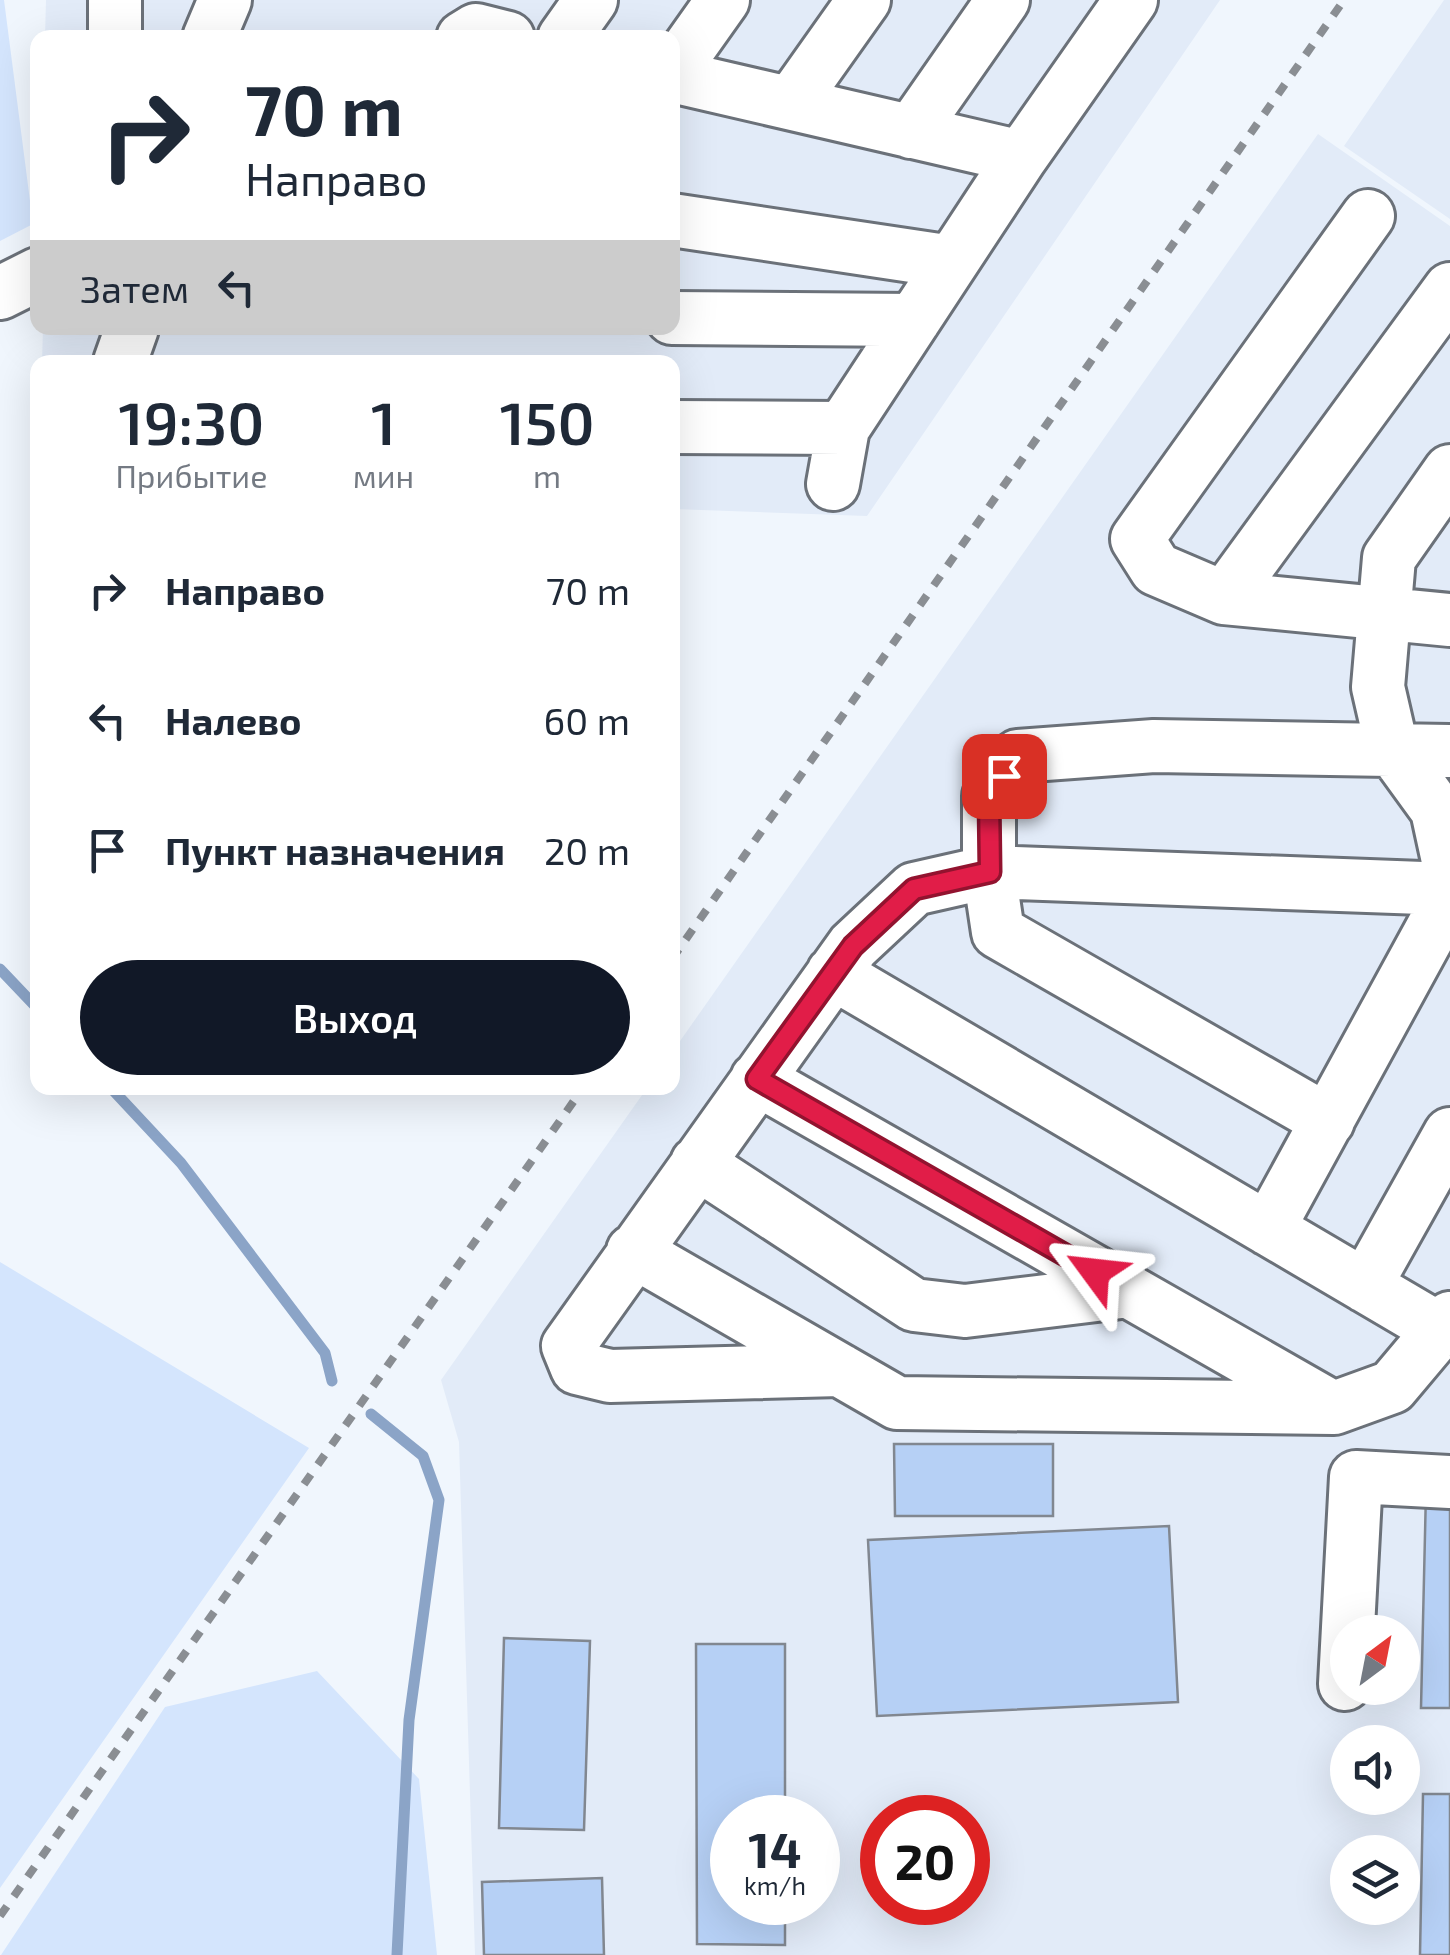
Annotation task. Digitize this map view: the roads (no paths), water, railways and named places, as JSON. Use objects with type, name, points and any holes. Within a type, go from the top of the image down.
[{"type":"lane","points":[[114,0],[115,30]]},
{"type":"lane","points":[[212,30],[225,0]]},
{"type":"lane","points":[[570,30],[591,0]]},
{"type":"lane","points":[[680,62],[723,0]]},
{"type":"lane","points":[[791,103],[864,0]]},
{"type":"lane","points":[[911,132],[1003,0]]},
{"type":"lane","points":[[832,484],[843,428],[1021,157],[1131,0]]},
{"type":"lane","points":[[680,76],[1021,157]]},
{"type":"lane","points":[[1368,216],[1137,539],[1156,569],[1224,598],[1450,620]]},
{"type":"lane","points":[[680,221],[952,262]]},
{"type":"lane","points":[[1224,598],[1450,289]]},
{"type":"lane","points":[[680,318],[914,320]]},
{"type":"lane","points":[[680,427],[843,428]]},
{"type":"lane","points":[[1450,471],[1389,558],[1378,687],[1392,748],[1438,810],[1450,870]]},
{"type":"lane","points":[[1328,1121],[998,932],[990,872],[989,796],[1018,756],[1154,746],[1450,751]]},
{"type":"lane","points":[[840,1370],[610,1376],[577,1368],[568,1346],[853,946],[914,889],[990,872],[1450,893],[1268,1229]]},
{"type":"lane","points":[[634,1251],[897,1403],[1334,1408],[1392,1388],[1446,1324],[1365,1286],[834,974]]},
{"type":"lane","points":[[757,1079],[1334,1408]]},
{"type":"lane","points":[[1365,1286],[1450,1134]]},
{"type":"lane","points":[[697,1163],[914,1305],[965,1312],[1129,1291]]},
{"type":"lane","points":[[1349,1615],[1356,1477],[1450,1482]]},
{"type":"waterway","points":[[0,969],[30,1001]]},
{"type":"waterway","points":[[118,1095],[181,1163],[325,1353],[332,1381]]},
{"type":"waterway","points":[[371,1414],[423,1456],[439,1500],[409,1720],[397,1955]]},
{"type":"railway","points":[[680,948],[1344,0]]},
{"type":"railway","points":[[0,1916],[578,1095]]}]
